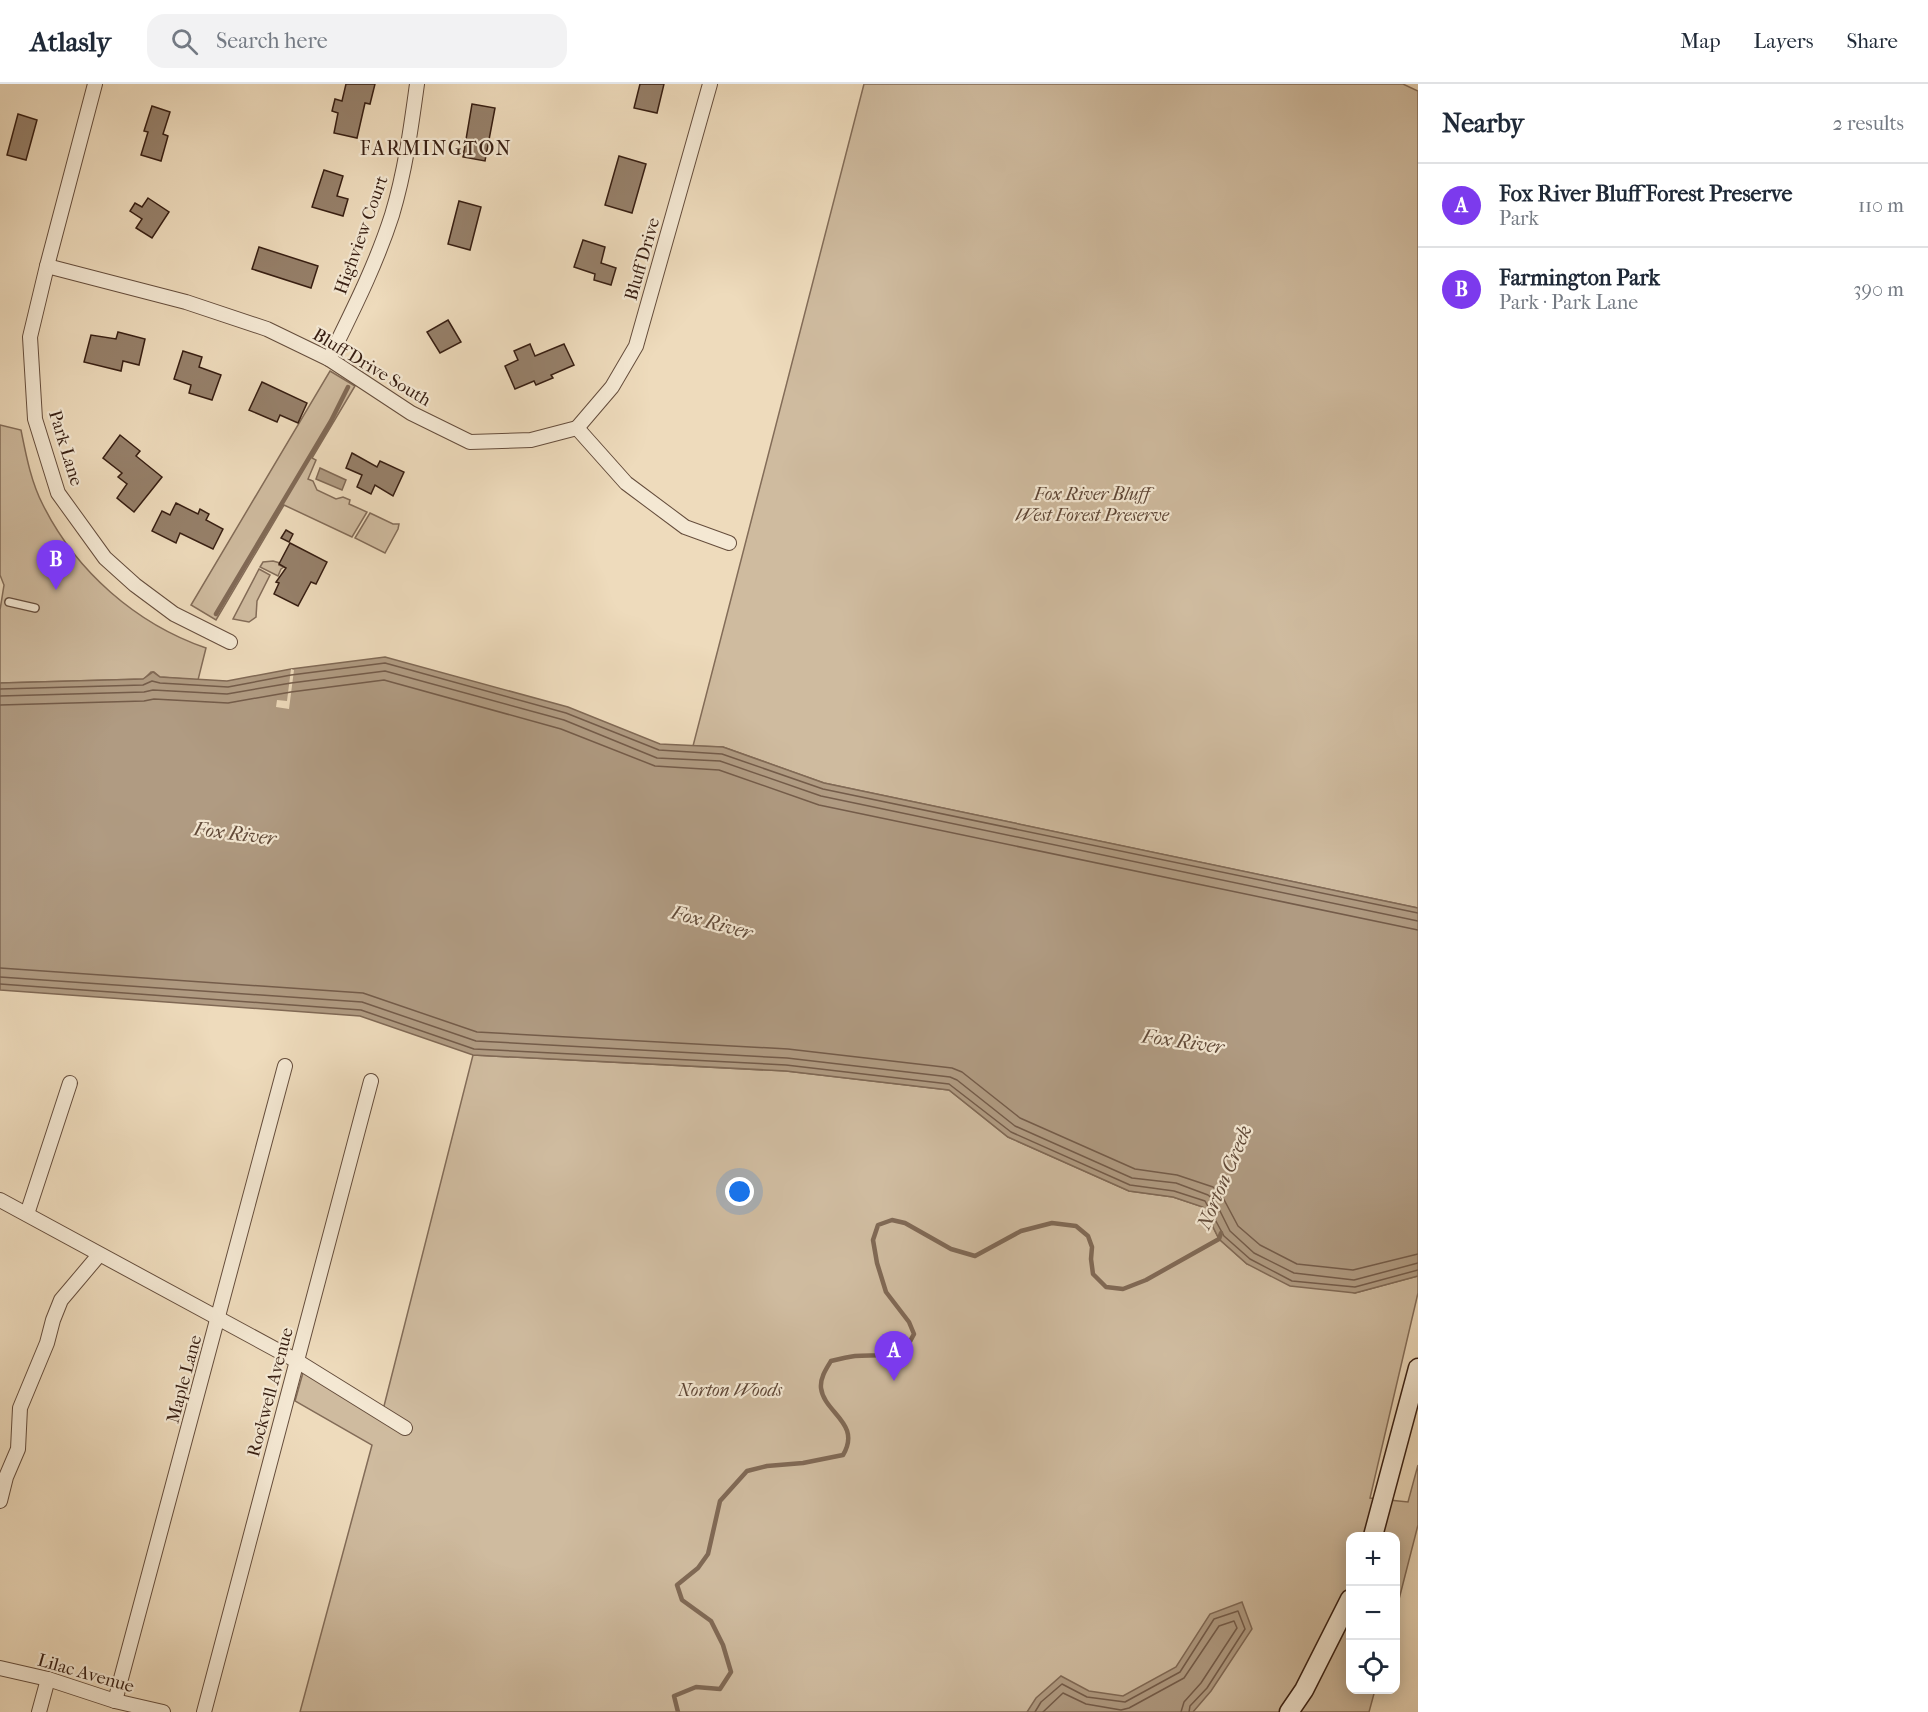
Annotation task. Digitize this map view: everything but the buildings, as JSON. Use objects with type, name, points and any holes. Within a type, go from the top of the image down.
[{"type":"main road","points":[[1374,1532],[1418,1368]]},
{"type":"main road","points":[[1289,1712],[1304,1690],[1346,1607]]},
{"type":"street","name":"Park Lane","points":[[94,84],[30,337],[35,419],[58,493],[105,558],[135,585],[174,614],[230,642]]},
{"type":"street","name":"Highview Court","points":[[329,358],[361,294],[392,215],[407,156],[417,84]]},
{"type":"street","name":"Bluff Drive","points":[[577,428],[612,387],[636,346],[710,84]]},
{"type":"street","name":"Bluff Drive South","points":[[47,266],[186,302],[267,329],[329,358],[411,413],[470,442],[531,440],[577,428]]},
{"type":"street","points":[[577,428],[626,483],[685,527],[729,543]]},
{"type":"street","name":"Maple Lane","points":[[115,1701],[285,1066]]},
{"type":"street","name":"Rockwell Avenue","points":[[204,1712],[371,1081]]},
{"type":"street","points":[[27,1214],[70,1083]]},
{"type":"street","points":[[0,1200],[297,1361],[405,1428]]},
{"type":"street","points":[[0,1501],[6,1477],[18,1449],[20,1408],[47,1343],[61,1300],[99,1255]]},
{"type":"street","name":"Lilac Avenue","points":[[0,1668],[48,1679],[115,1701],[163,1712]]},
{"type":"street","points":[[39,1712],[48,1679]]},
{"type":"lane","points":[[9,602],[35,608]]},
{"type":"green space","name":"Fox River Bluff West Forest Preserve","points":[[864,84],[1403,84],[1418,91],[1418,908],[824,783],[723,747],[693,746]]},
{"type":"green space","points":[[330,371],[355,386],[312,458],[316,460],[308,479],[313,481],[317,490],[336,499],[343,497],[350,500],[349,504],[367,512],[352,537],[284,505],[216,620],[191,605]]},
{"type":"green space","points":[[0,425],[21,430],[32,478],[43,505],[73,552],[91,573],[132,610],[180,638],[206,648],[198,680],[160,677],[151,672],[144,679],[0,683],[0,610],[4,585],[0,575]]},
{"type":"green space","points":[[370,513],[393,524],[399,524],[385,553],[355,538]]},
{"type":"green space","points":[[273,561],[284,567],[278,576],[260,567],[263,562]]},
{"type":"green space","points":[[259,569],[270,575],[257,601],[256,617],[249,622],[233,619]]},
{"type":"green space","name":"Norton Woods","points":[[473,1055],[786,1071],[949,1090],[1008,1137],[1129,1191],[1173,1197],[1203,1207],[1219,1239],[1247,1264],[1355,1293],[1418,1276],[1418,1293],[1370,1498],[1408,1502],[1418,1465],[1418,1525],[1400,1595],[1400,1532],[1346,1532],[1346,1694],[1374,1694],[1369,1712],[300,1712],[372,1445],[295,1401],[306,1362],[383,1410]]},
{"type":"water","points":[[320,468],[346,480],[342,490],[316,479]]},
{"type":"water","name":"Fox River","points":[[385,657],[568,707],[660,744],[723,747],[824,783],[1418,908],[1418,1276],[1355,1293],[1290,1286],[1247,1264],[1219,1239],[1203,1207],[1173,1197],[1129,1191],[1008,1137],[949,1090],[786,1071],[473,1055],[360,1016],[0,990],[0,683],[143,679],[153,672],[160,677],[227,681],[291,669]]},
{"type":"water","points":[[1242,1602],[1252,1629],[1211,1691],[1193,1712],[1027,1712],[1036,1698],[1061,1676],[1089,1691],[1123,1696],[1176,1667],[1210,1614]]},
{"type":"pier","points":[[291,669],[294,670],[289,709],[276,707],[277,700],[287,701]]},
{"type":"waterway","points":[[216,614],[331,421],[348,387]]},
{"type":"waterway","name":"Norton Creek","points":[[678,1712],[674,1696],[696,1687],[720,1689],[731,1672],[723,1645],[711,1621],[682,1600],[677,1585],[698,1568],[708,1554],[720,1501],[747,1471],[843,1455],[848,1444],[848,1435],[845,1426],[828,1405],[821,1388],[822,1377],[827,1367],[831,1361],[843,1358],[897,1352],[909,1343],[914,1334],[909,1322],[886,1292],[873,1240],[878,1225],[892,1220],[905,1223],[951,1249],[975,1256],[1021,1231],[1052,1223],[1076,1226],[1088,1236],[1092,1247],[1093,1274],[1106,1287],[1123,1289],[1146,1280],[1219,1239],[1221,1233]]},
{"type":"place","name":"Farmington Park","points":[[56,590]]},
{"type":"place","name":"Fox River Bluff Forest Preserve","points":[[894,1381]]},
{"type":"district","name":"FARMINGTON","points":[[436,148]]}]
